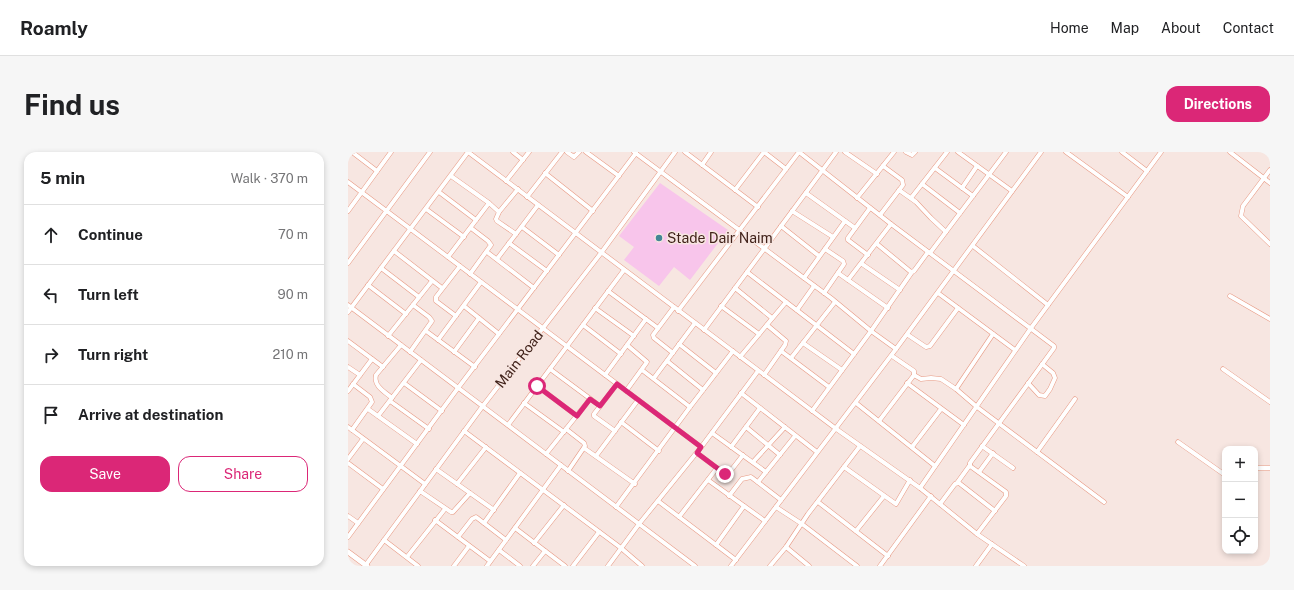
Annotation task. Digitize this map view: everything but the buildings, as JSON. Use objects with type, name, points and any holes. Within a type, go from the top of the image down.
[{"type":"street","points":[[352,152],[377,171]]},
{"type":"street","points":[[348,263],[430,152]]},
{"type":"street","points":[[695,566],[401,345],[349,308],[411,229],[468,152],[758,371],[860,446],[910,480],[977,534],[1024,566]]},
{"type":"street","points":[[513,152],[523,160]]},
{"type":"street","points":[[506,181],[529,152]]},
{"type":"street","points":[[528,197],[562,152]]},
{"type":"street","points":[[567,152],[574,157],[579,152]]},
{"type":"street","points":[[586,152],[619,176]]},
{"type":"street","name":"Main Road","points":[[366,566],[482,406],[601,252],[674,152]]},
{"type":"street","points":[[685,152],[758,207]]},
{"type":"street","points":[[702,165],[711,152]]},
{"type":"street","points":[[735,190],[764,152],[786,169]]},
{"type":"street","points":[[678,311],[799,152],[929,253],[954,270],[1054,346],[957,483],[940,504]]},
{"type":"street","points":[[704,330],[836,152]]},
{"type":"street","points":[[845,152],[877,174]]},
{"type":"street","points":[[857,198],[894,152]]},
{"type":"street","points":[[906,152],[912,155],[915,152]]},
{"type":"street","points":[[911,198],[947,152]]},
{"type":"street","points":[[958,152],[1012,191]]},
{"type":"street","points":[[812,411],[871,332],[912,272],[946,232],[1006,152]]},
{"type":"street","points":[[731,566],[835,428],[908,335],[1040,152]]},
{"type":"street","points":[[1066,152],[1128,197]]},
{"type":"street","points":[[1122,152],[1147,171]]},
{"type":"street","points":[[920,488],[1015,350],[1161,152]]},
{"type":"street","points":[[1230,152],[1270,182]]},
{"type":"street","points":[[348,211],[390,153]]},
{"type":"street","points":[[348,537],[635,153],[824,293],[871,332],[896,349]]},
{"type":"street","points":[[880,215],[903,185],[902,180],[883,166]]},
{"type":"street","points":[[962,188],[977,166]]},
{"type":"street","points":[[934,168],[973,196]]},
{"type":"street","points":[[1270,170],[1243,206],[1241,216],[1270,244]]},
{"type":"street","points":[[546,173],[593,211]]},
{"type":"street","points":[[451,176],[499,212]]},
{"type":"street","points":[[348,182],[701,447]]},
{"type":"street","points":[[922,184],[960,213]]},
{"type":"street","points":[[516,234],[497,221],[496,216],[518,189]]},
{"type":"street","points":[[899,190],[916,202],[946,232]]},
{"type":"street","points":[[439,192],[476,220]]},
{"type":"street","points":[[806,193],[855,228]]},
{"type":"street","points":[[448,257],[489,203]]},
{"type":"street","points":[[497,259],[538,205]]},
{"type":"street","points":[[868,255],[848,240],[849,235],[870,208]]},
{"type":"street","points":[[426,209],[464,237]]},
{"type":"street","points":[[792,211],[833,238]]},
{"type":"street","points":[[804,278],[845,221]]},
{"type":"street","points":[[848,280],[862,264],[891,224]]},
{"type":"street","points":[[781,226],[820,256]]},
{"type":"street","points":[[522,227],[559,255]]},
{"type":"street","points":[[470,274],[487,252],[491,244],[471,228]]},
{"type":"street","points":[[509,243],[547,271]]},
{"type":"street","points":[[876,244],[912,272]]},
{"type":"street","points":[[973,246],[1048,305]]},
{"type":"street","points":[[824,293],[844,264],[844,262],[825,249]]},
{"type":"street","points":[[394,251],[442,288]]},
{"type":"street","points":[[487,252],[534,288]]},
{"type":"street","points":[[862,264],[900,290]]},
{"type":"street","points":[[456,316],[436,301],[436,297],[460,266]]},
{"type":"street","points":[[381,268],[419,297]]},
{"type":"street","points":[[508,425],[624,270]]},
{"type":"street","points":[[747,272],[854,354]]},
{"type":"street","points":[[838,273],[888,308]]},
{"type":"street","points":[[388,336],[432,281]]},
{"type":"street","points":[[438,340],[481,282]]},
{"type":"street","points":[[368,285],[406,314]]},
{"type":"street","points":[[797,310],[814,286]]},
{"type":"street","points":[[734,288],[772,318]]},
{"type":"street","points":[[608,291],[658,328]]},
{"type":"street","points":[[938,293],[1015,350]]},
{"type":"street","points":[[1230,296],[1270,319]]},
{"type":"street","points":[[740,357],[786,302]]},
{"type":"street","points":[[791,358],[818,326],[835,302]]},
{"type":"street","points":[[410,352],[432,321],[413,305]]},
{"type":"street","points":[[464,306],[499,334]]},
{"type":"street","points":[[722,306],[759,334]]},
{"type":"street","points":[[673,353],[653,337],[674,307]]},
{"type":"street","points":[[595,308],[634,336]]},
{"type":"street","points":[[908,335],[926,347],[930,346],[958,308]]},
{"type":"street","points":[[454,352],[479,318]]},
{"type":"street","points":[[605,375],[646,319]]},
{"type":"street","points":[[654,378],[695,323]]},
{"type":"street","points":[[583,325],[621,354]]},
{"type":"street","points":[[764,375],[785,345],[786,341],[767,325]]},
{"type":"street","points":[[426,331],[474,367]]},
{"type":"street","points":[[956,389],[993,334]]},
{"type":"street","points":[[348,341],[383,367]]},
{"type":"street","points":[[804,343],[842,370]]},
{"type":"street","points":[[679,344],[716,373]]},
{"type":"street","points":[[401,345],[376,376],[375,381],[391,399],[429,428]]},
{"type":"street","points":[[626,391],[647,362],[627,345]]},
{"type":"street","points":[[781,351],[829,387]]},
{"type":"street","points":[[616,507],[635,484],[690,407],[733,352]]},
{"type":"street","points":[[892,356],[914,371],[914,375],[921,379],[931,378],[941,380],[956,389],[977,407],[1104,502]]},
{"type":"street","points":[[348,390],[372,359]]},
{"type":"street","points":[[378,416],[421,360]]},
{"type":"street","points":[[667,361],[703,390]]},
{"type":"street","points":[[1028,383],[1039,395],[1045,396],[1055,378],[1053,374],[1042,364]]},
{"type":"street","points":[[348,367],[360,376]]},
{"type":"street","points":[[550,369],[600,406]]},
{"type":"street","points":[[1223,369],[1270,402]]},
{"type":"street","points":[[642,370],[690,407]]},
{"type":"street","points":[[608,566],[639,524],[697,453],[758,371]]},
{"type":"street","points":[[879,421],[914,375]]},
{"type":"street","points":[[404,383],[442,411]]},
{"type":"street","points":[[907,383],[964,425]]},
{"type":"street","points":[[353,384],[372,399],[372,402],[368,409],[350,429],[425,484]]},
{"type":"street","points":[[615,431],[594,416],[594,414],[617,384]]},
{"type":"street","points":[[537,386],[577,416]]},
{"type":"street","points":[[741,393],[817,452]]},
{"type":"street","points":[[546,454],[590,399]]},
{"type":"street","points":[[1038,452],[1074,399]]},
{"type":"street","points":[[596,456],[638,400]]},
{"type":"street","points":[[524,403],[584,443],[584,448],[568,471]]},
{"type":"street","points":[[856,403],[935,466]]},
{"type":"street","points":[[731,447],[760,408]]},
{"type":"street","points":[[368,409],[417,444]]},
{"type":"street","points":[[912,447],[941,409]]},
{"type":"street","points":[[621,422],[659,451]]},
{"type":"street","points":[[746,427],[780,455]]},
{"type":"street","points":[[753,462],[784,427]]},
{"type":"street","points":[[464,431],[622,548],[642,566]]},
{"type":"street","points":[[712,433],[766,472]]},
{"type":"street","points":[[758,482],[795,436]]},
{"type":"street","points":[[348,459],[363,438]]},
{"type":"street","points":[[1178,442],[1222,473]]},
{"type":"street","points":[[770,566],[786,547],[860,446]]},
{"type":"street","points":[[982,446],[1013,468]]},
{"type":"street","points":[[457,484],[486,447]]},
{"type":"street","points":[[584,448],[635,484]]},
{"type":"street","points":[[697,453],[725,474],[729,473],[743,455]]},
{"type":"street","points":[[979,472],[993,453]]},
{"type":"street","points":[[348,462],[383,489]]},
{"type":"street","points":[[970,464],[1006,492],[1006,496],[977,534]]},
{"type":"street","points":[[487,566],[560,465]]},
{"type":"street","points":[[844,467],[896,504],[910,480]]},
{"type":"street","points":[[679,517],[718,468]]},
{"type":"street","points":[[1258,468],[1270,468]]},
{"type":"street","points":[[436,469],[494,510]]},
{"type":"street","points":[[484,523],[520,473]]},
{"type":"street","points":[[729,496],[742,479],[745,477],[751,477],[781,500]]},
{"type":"street","points":[[708,480],[765,521]]},
{"type":"street","points":[[957,483],[995,511]]},
{"type":"street","points":[[420,491],[445,509],[453,512],[470,493]]},
{"type":"street","points":[[856,530],[884,496]]},
{"type":"street","points":[[880,566],[931,496]]},
{"type":"street","points":[[658,501],[736,560]]},
{"type":"street","points":[[818,502],[888,556]]},
{"type":"street","points":[[534,543],[564,505]]},
{"type":"street","points":[[716,545],[744,506]]},
{"type":"street","points":[[776,507],[802,524],[857,566]]},
{"type":"street","points":[[407,557],[445,509]]},
{"type":"street","points":[[348,516],[358,523]]},
{"type":"street","points":[[458,537],[474,517],[506,540]]},
{"type":"street","points":[[435,520],[490,561]]},
{"type":"street","points":[[515,528],[565,566]]},
{"type":"street","points":[[573,566],[599,532]]},
{"type":"street","points":[[384,540],[418,566]]},
{"type":"street","points":[[976,566],[992,544]]},
{"type":"street","points":[[454,566],[469,546]]},
{"type":"street","points":[[786,547],[809,566]]},
{"type":"street","points":[[499,550],[520,566]]},
{"type":"street","points":[[539,566],[534,564],[545,551]]},
{"type":"street","points":[[348,552],[366,566]]},
{"type":"shaded area","points":[[660,183],[728,230],[690,280],[674,267],[659,286],[624,260],[634,247],[619,236]]},
{"type":"place","name":"Stade Dair Naim","points":[[659,238]]},
{"type":"route","points":[[537,386],[577,416],[590,399],[600,406],[617,384],[701,447],[697,453],[725,474]]}]
